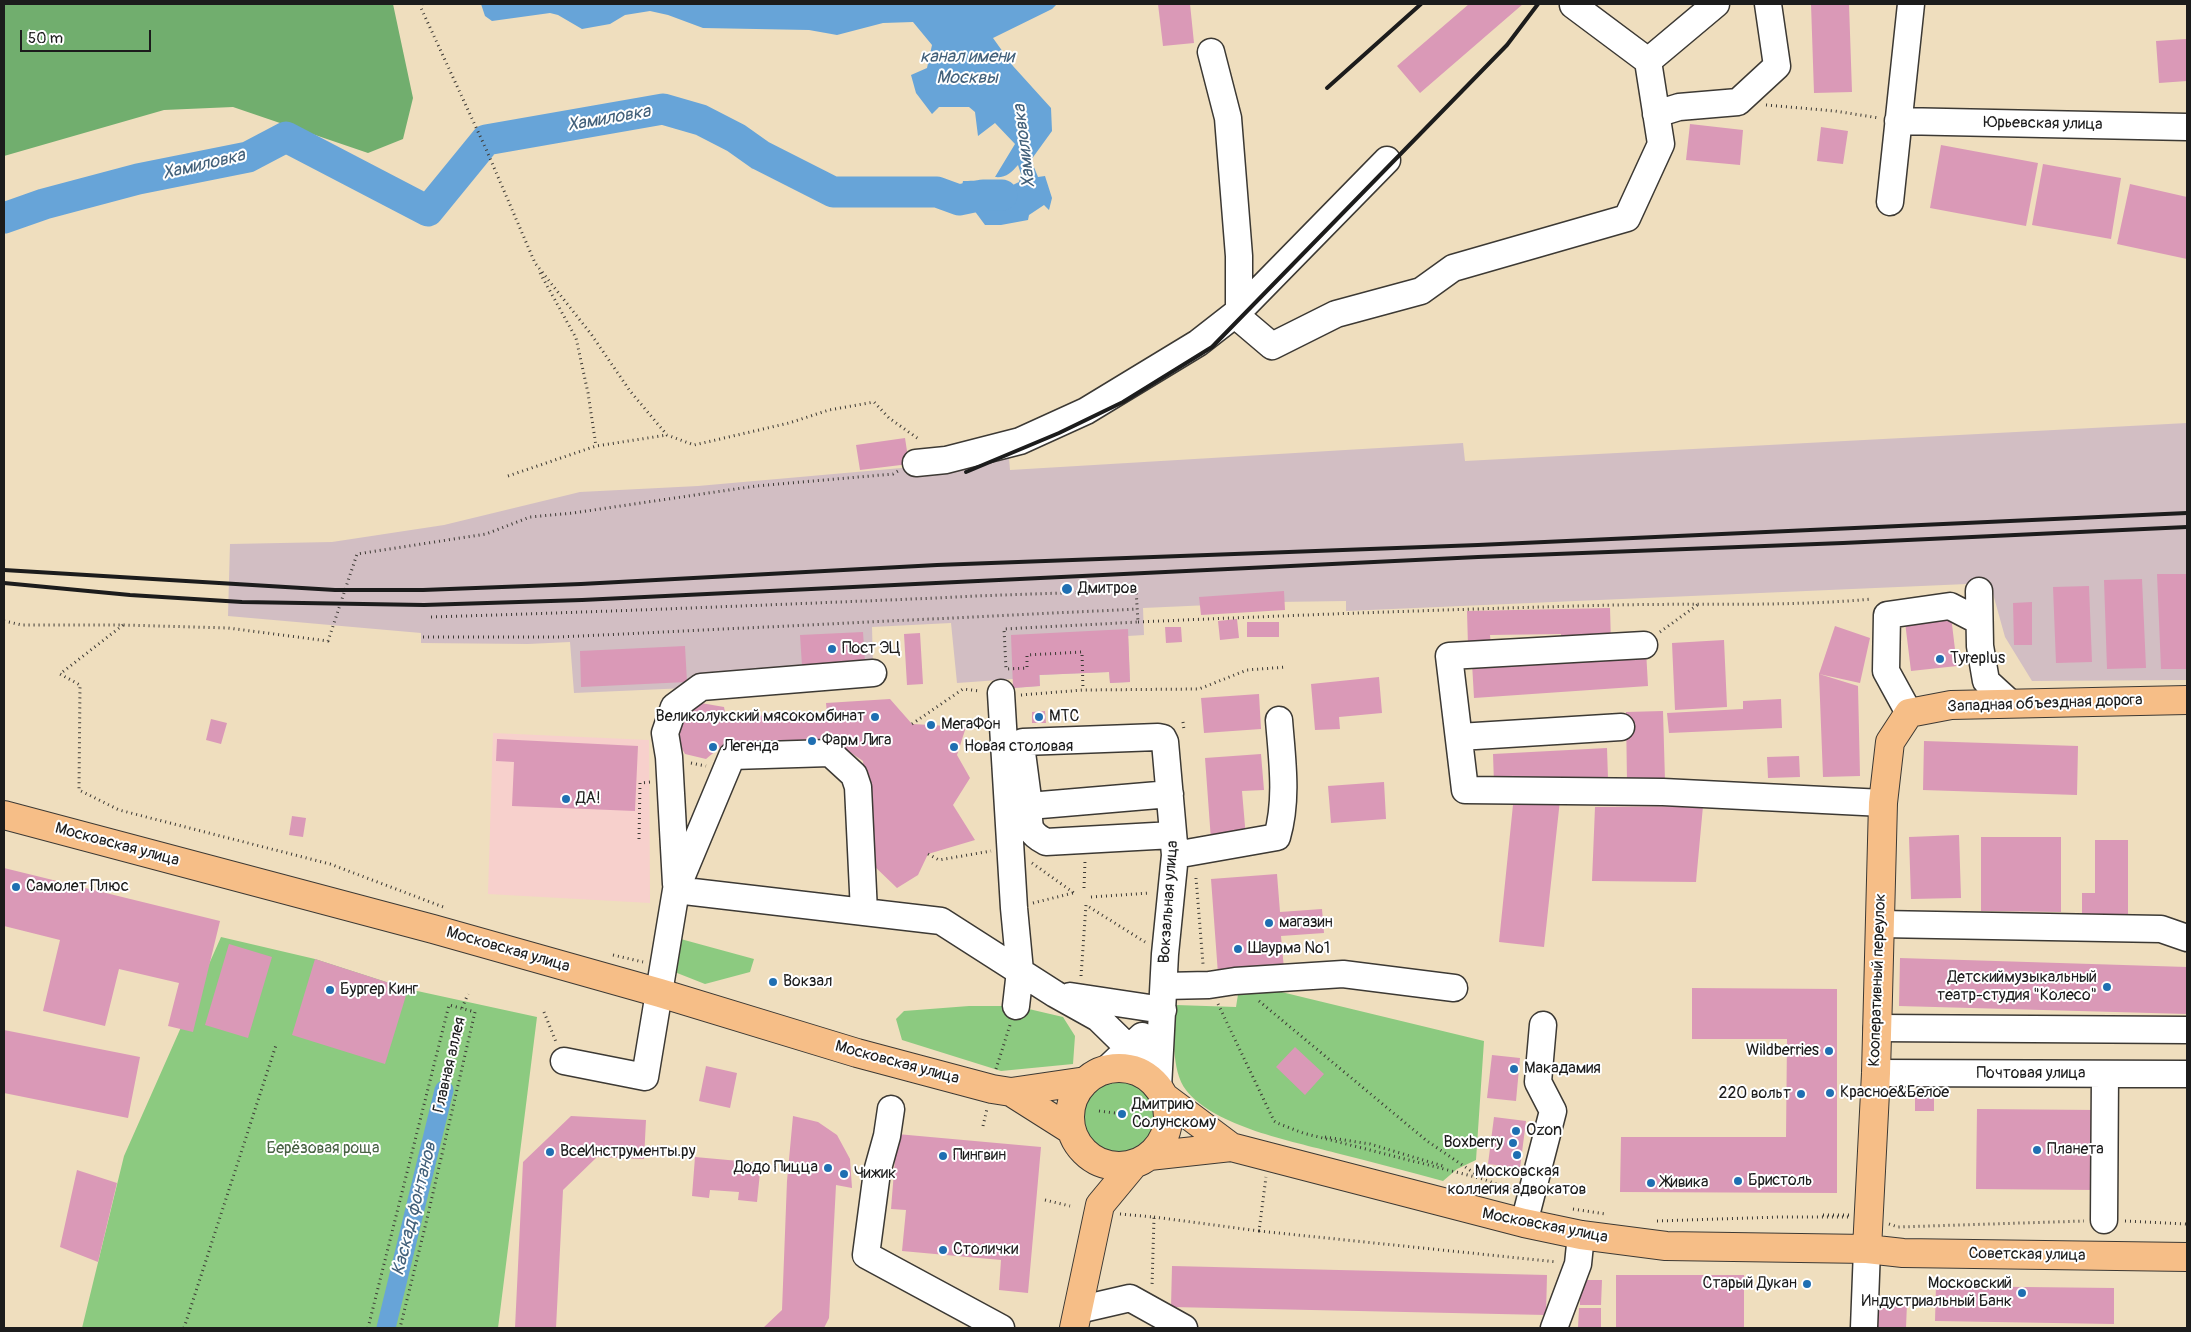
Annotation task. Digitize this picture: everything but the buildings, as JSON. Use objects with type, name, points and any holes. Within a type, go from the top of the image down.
[{"type":"main road","name":"Западная объездная дорога","points":[[1909,713],[1952,705],[2009,702],[2187,700]]},
{"type":"main road","name":"Кооперативный переулок","points":[[1867,1249],[1876,1073],[1883,803],[1890,742],[1909,713]]},
{"type":"main road","name":"Московская улица","points":[[4,815],[433,929],[660,993],[857,1053],[992,1089],[1011,1092],[1096,1075],[1121,1068],[1134,1070],[1146,1076],[1161,1092],[1231,1147]]},
{"type":"main road","points":[[1096,1075],[1078,1089],[1070,1115],[1077,1140],[1110,1209]]},
{"type":"main road","name":"Московская улица","points":[[1011,1092],[1077,1140],[1095,1160],[1106,1165],[1120,1166],[1142,1160],[1231,1147],[1524,1223],[1581,1235],[1666,1246],[1867,1249]]},
{"type":"main road","points":[[1076,1319],[1110,1209],[1142,1160],[1160,1145],[1165,1134],[1168,1118],[1161,1092]]},
{"type":"main road","name":"Советская улица","points":[[1867,1249],[1903,1253],[2187,1257]]},
{"type":"street","points":[[1648,61],[1716,4]]},
{"type":"street","points":[[1656,114],[1679,107],[1738,102],[1777,66],[1768,4]]},
{"type":"street","points":[[1890,202],[1911,4]]},
{"type":"street","points":[[1211,52],[1228,118],[1239,256],[1239,318],[1272,346],[1336,314],[1422,291],[1453,268],[1627,218],[1661,144],[1648,61],[1573,6]]},
{"type":"street","name":"Юрьевская улица","points":[[1898,121],[2187,127]]},
{"type":"street","points":[[916,464],[946,460],[1020,441],[1086,411],[1198,343],[1239,311],[1387,160]]},
{"type":"street","points":[[1979,591],[1980,646],[1986,681],[2009,702]]},
{"type":"street","points":[[1909,713],[1886,670],[1887,615],[1950,606],[1979,621]]},
{"type":"street","points":[[1644,645],[1449,656],[1465,790],[1663,792],[1883,803]]},
{"type":"street","points":[[564,1061],[644,1076],[660,993],[676,890],[669,757],[665,733],[674,707],[701,687],[873,673]]},
{"type":"street","points":[[1001,693],[1014,908],[1020,971],[1016,1006]]},
{"type":"street","points":[[1170,794],[1029,806],[1029,827],[1034,836],[1046,842],[1174,845],[1277,837],[1283,815],[1284,773],[1279,720]]},
{"type":"street","points":[[1459,737],[1621,727]]},
{"type":"street","name":"Вокзальная улица","points":[[1029,806],[1021,744],[1023,742],[1163,738],[1174,845],[1172,891],[1165,954],[1161,1092]]},
{"type":"street","points":[[676,890],[732,756],[830,753],[854,775],[858,787],[864,912]]},
{"type":"street","points":[[676,890],[941,921],[1020,971],[1068,995],[1098,1018],[1144,1063],[1161,1092]]},
{"type":"street","points":[[1880,924],[2161,928],[2187,938]]},
{"type":"street","points":[[1068,995],[1163,998],[1209,985],[1343,974],[1454,988]]},
{"type":"street","points":[[1096,1075],[1130,1048],[1146,1032],[1163,998]]},
{"type":"street","points":[[1524,1223],[1553,1111],[1538,1082],[1543,1024]]},
{"type":"street","points":[[1877,1028],[2187,1030]]},
{"type":"street","name":"Почтовая улица","points":[[1876,1073],[2187,1074]]},
{"type":"street","points":[[2104,1220],[2105,1074]]},
{"type":"street","points":[[891,1109],[887,1136],[877,1172],[866,1256],[1002,1328]]},
{"type":"street","points":[[1554,1328],[1578,1264],[1581,1235]]},
{"type":"street","points":[[1864,1328],[1867,1249]]},
{"type":"street","points":[[1076,1319],[1130,1298],[1184,1328]]},
{"type":"path","points":[[422,4],[421,8],[535,263],[576,338],[588,393],[596,446]]},
{"type":"path","points":[[1738,102],[1835,111],[1898,121]]},
{"type":"path","points":[[535,263],[591,334],[630,391],[667,435]]},
{"type":"path","points":[[508,476],[596,446],[667,435],[694,445],[789,423],[829,410],[874,402],[889,418],[946,460]]},
{"type":"path","points":[[4,621],[22,625],[123,624],[228,628],[328,641],[357,554],[486,534],[530,517],[573,513],[756,486],[893,474],[916,464]]},
{"type":"path","points":[[431,617],[672,610],[974,596],[1090,593],[1136,589],[1138,622]]},
{"type":"path","points":[[1083,690],[1082,652],[1027,655],[1027,668],[1006,669],[1004,629],[1464,609],[1700,603],[1833,603],[1882,598]]},
{"type":"path","points":[[1644,645],[1700,603]]},
{"type":"path","points":[[423,637],[560,636],[1137,609]]},
{"type":"path","points":[[123,624],[60,674],[80,685],[79,790],[119,810],[330,864],[450,909]]},
{"type":"path","points":[[912,724],[963,689],[1019,695],[1083,690],[1199,689],[1247,670],[1286,667]]},
{"type":"path","points":[[639,840],[640,783],[654,781],[669,757]]},
{"type":"path","points":[[928,854],[939,860],[1010,848],[1074,893],[1014,908]]},
{"type":"path","points":[[1091,898],[1172,891]]},
{"type":"path","points":[[1068,995],[1086,905],[1165,954]]},
{"type":"path","points":[[607,953],[663,966]]},
{"type":"path","points":[[1209,985],[1277,1123],[1303,1133],[1370,1144],[1483,1179]]},
{"type":"path","points":[[462,1008],[468,994]]},
{"type":"path","name":"Главная аллея","points":[[368,1328],[449,1004],[475,1012],[400,1328]]},
{"type":"path","points":[[995,1069],[1016,1006]]},
{"type":"path","points":[[544,1012],[564,1061]]},
{"type":"path","points":[[184,1328],[276,1046]]},
{"type":"path","points":[[983,1126],[987,1109]]},
{"type":"path","points":[[1099,1111],[1115,1113]]},
{"type":"path","points":[[1259,1231],[1266,1174]]},
{"type":"path","points":[[1045,1200],[1070,1206]]},
{"type":"path","points":[[1110,1209],[1259,1231],[1578,1264]]},
{"type":"path","points":[[1152,1310],[1154,1217]]},
{"type":"path","points":[[1889,1222],[1898,1227],[2104,1220],[2187,1223]]},
{"type":"shaded area","points":[[2187,423],[2187,680],[2032,681],[2005,637],[1990,583],[1346,611],[1346,601],[1143,608],[1144,635],[1128,636],[1130,682],[1110,683],[1109,672],[1040,675],[1040,686],[1014,688],[1013,679],[957,683],[951,623],[872,627],[873,666],[687,688],[574,693],[570,642],[528,644],[421,643],[421,633],[228,616],[230,544],[332,542],[444,525],[580,492],[698,486],[958,463],[1008,445],[1010,470],[1463,443],[1465,461]]},
{"type":"shaded area","points":[[493,733],[649,740],[650,903],[488,894]]},
{"type":"green space","points":[[4,4],[393,4],[413,98],[403,139],[368,153],[233,107],[164,110],[4,156]]},
{"type":"green space","name":"Берёзовая роща","points":[[221,937],[315,959],[408,989],[537,1017],[498,1328],[82,1328],[124,1156]]},
{"type":"green space","points":[[677,938],[754,959],[750,972],[705,984],[672,971]]},
{"type":"green space","points":[[1240,982],[1484,1041],[1476,1160],[1457,1169],[1443,1181],[1255,1131],[1215,1114],[1199,1103],[1181,1082],[1175,1061],[1174,1025],[1176,1005],[1236,1007]]},
{"type":"green space","points":[[969,1006],[1016,1006],[1063,1017],[1075,1036],[1073,1064],[1001,1071],[902,1040],[896,1019],[904,1011]]},
{"type":"green space","points":[[1119,1074],[1135,1077],[1143,1081],[1155,1093],[1159,1101],[1162,1117],[1159,1133],[1155,1141],[1143,1153],[1135,1157],[1119,1160],[1103,1157],[1095,1153],[1083,1141],[1079,1133],[1076,1117],[1079,1101],[1083,1093],[1095,1081],[1103,1077]]},
{"type":"water","name":"канал имени Москвы","points":[[481,4],[1057,4],[1052,9],[993,38],[1013,66],[1051,108],[1052,131],[1031,160],[1038,177],[1045,176],[1052,198],[1049,210],[1044,205],[1029,215],[1028,220],[1001,225],[985,225],[968,202],[959,200],[963,181],[982,181],[1001,187],[1019,182],[1021,174],[1018,165],[1008,174],[1002,177],[995,177],[1015,144],[995,123],[978,136],[975,112],[969,107],[939,107],[932,114],[916,93],[911,75],[927,68],[932,45],[913,22],[883,23],[837,35],[809,30],[703,28],[668,15],[650,11],[625,15],[610,24],[582,29],[558,15],[550,13],[492,21],[485,16]]},
{"type":"waterway","name":"Хамиловка","points":[[4,218],[44,204],[138,179],[248,157],[286,137],[428,211],[486,140],[663,109],[701,120],[736,138],[760,155],[833,192],[937,192],[959,200],[983,195],[1002,195]]},
{"type":"waterway","name":"Каскад фонтанов","points":[[386,1328],[444,1090]]},
{"type":"railway","points":[[1327,88],[1421,4]]},
{"type":"railway","points":[[966,472],[1059,433],[1123,402],[1212,347],[1507,45],[1538,4]]},
{"type":"railway","points":[[4,570],[335,590],[423,590],[581,584],[937,565],[1478,545],[2187,513]]},
{"type":"railway","points":[[4,583],[130,595],[242,602],[424,605],[582,600],[1478,557],[2187,527]]},
{"type":"place","name":"Дмитров","points":[[1067,589]]},
{"type":"place","name":"Пост ЭЦ","points":[[832,649]]},
{"type":"place","name":"Tyreplus","points":[[1940,659]]},
{"type":"place","name":"Великолукский мясокомбинат","points":[[875,717]]},
{"type":"place","name":"МТС","points":[[1039,717]]},
{"type":"place","name":"МегаФон","points":[[931,725]]},
{"type":"place","name":"Фарм Лига","points":[[812,741]]},
{"type":"place","name":"Легенда","points":[[713,747]]},
{"type":"place","name":"Новая столовая","points":[[954,747]]},
{"type":"place","name":"ДА!","points":[[566,799]]},
{"type":"place","name":"Самолет Плюс","points":[[16,887]]},
{"type":"place","name":"магазин","points":[[1269,923]]},
{"type":"place","name":"Шаурма №1","points":[[1238,949]]},
{"type":"place","name":"Вокзал","points":[[773,982]]},
{"type":"place","name":"Детскиймузыкальный театр-студия \"Колесо\"","points":[[2107,987]]},
{"type":"place","name":"Бургер Кинг","points":[[330,990]]},
{"type":"place","name":"Wildberries","points":[[1829,1051]]},
{"type":"place","name":"Макадамия","points":[[1514,1069]]},
{"type":"place","name":"Красное&Белое","points":[[1830,1093]]},
{"type":"place","name":"220 вольт","points":[[1801,1094]]},
{"type":"place","name":"Дмитрию Солунскому","points":[[1122,1114]]},
{"type":"place","name":"Ozon","points":[[1516,1131]]},
{"type":"place","name":"Boxberry","points":[[1513,1143]]},
{"type":"place","name":"Планета","points":[[2037,1150]]},
{"type":"place","name":"ВсеИнструменты.ру","points":[[550,1152]]},
{"type":"place","name":"Московская коллегия адвокатов","points":[[1517,1155]]},
{"type":"place","name":"Пингвин","points":[[943,1156]]},
{"type":"place","name":"Додо Пицца","points":[[828,1168]]},
{"type":"place","name":"Чижик","points":[[844,1174]]},
{"type":"place","name":"Бристоль","points":[[1738,1181]]},
{"type":"place","name":"Живика","points":[[1651,1183]]},
{"type":"place","name":"Столички","points":[[943,1250]]},
{"type":"place","name":"Старый Дукан","points":[[1807,1284]]},
{"type":"place","name":"Московский Индустриальный Банк","points":[[2022,1293]]}]
